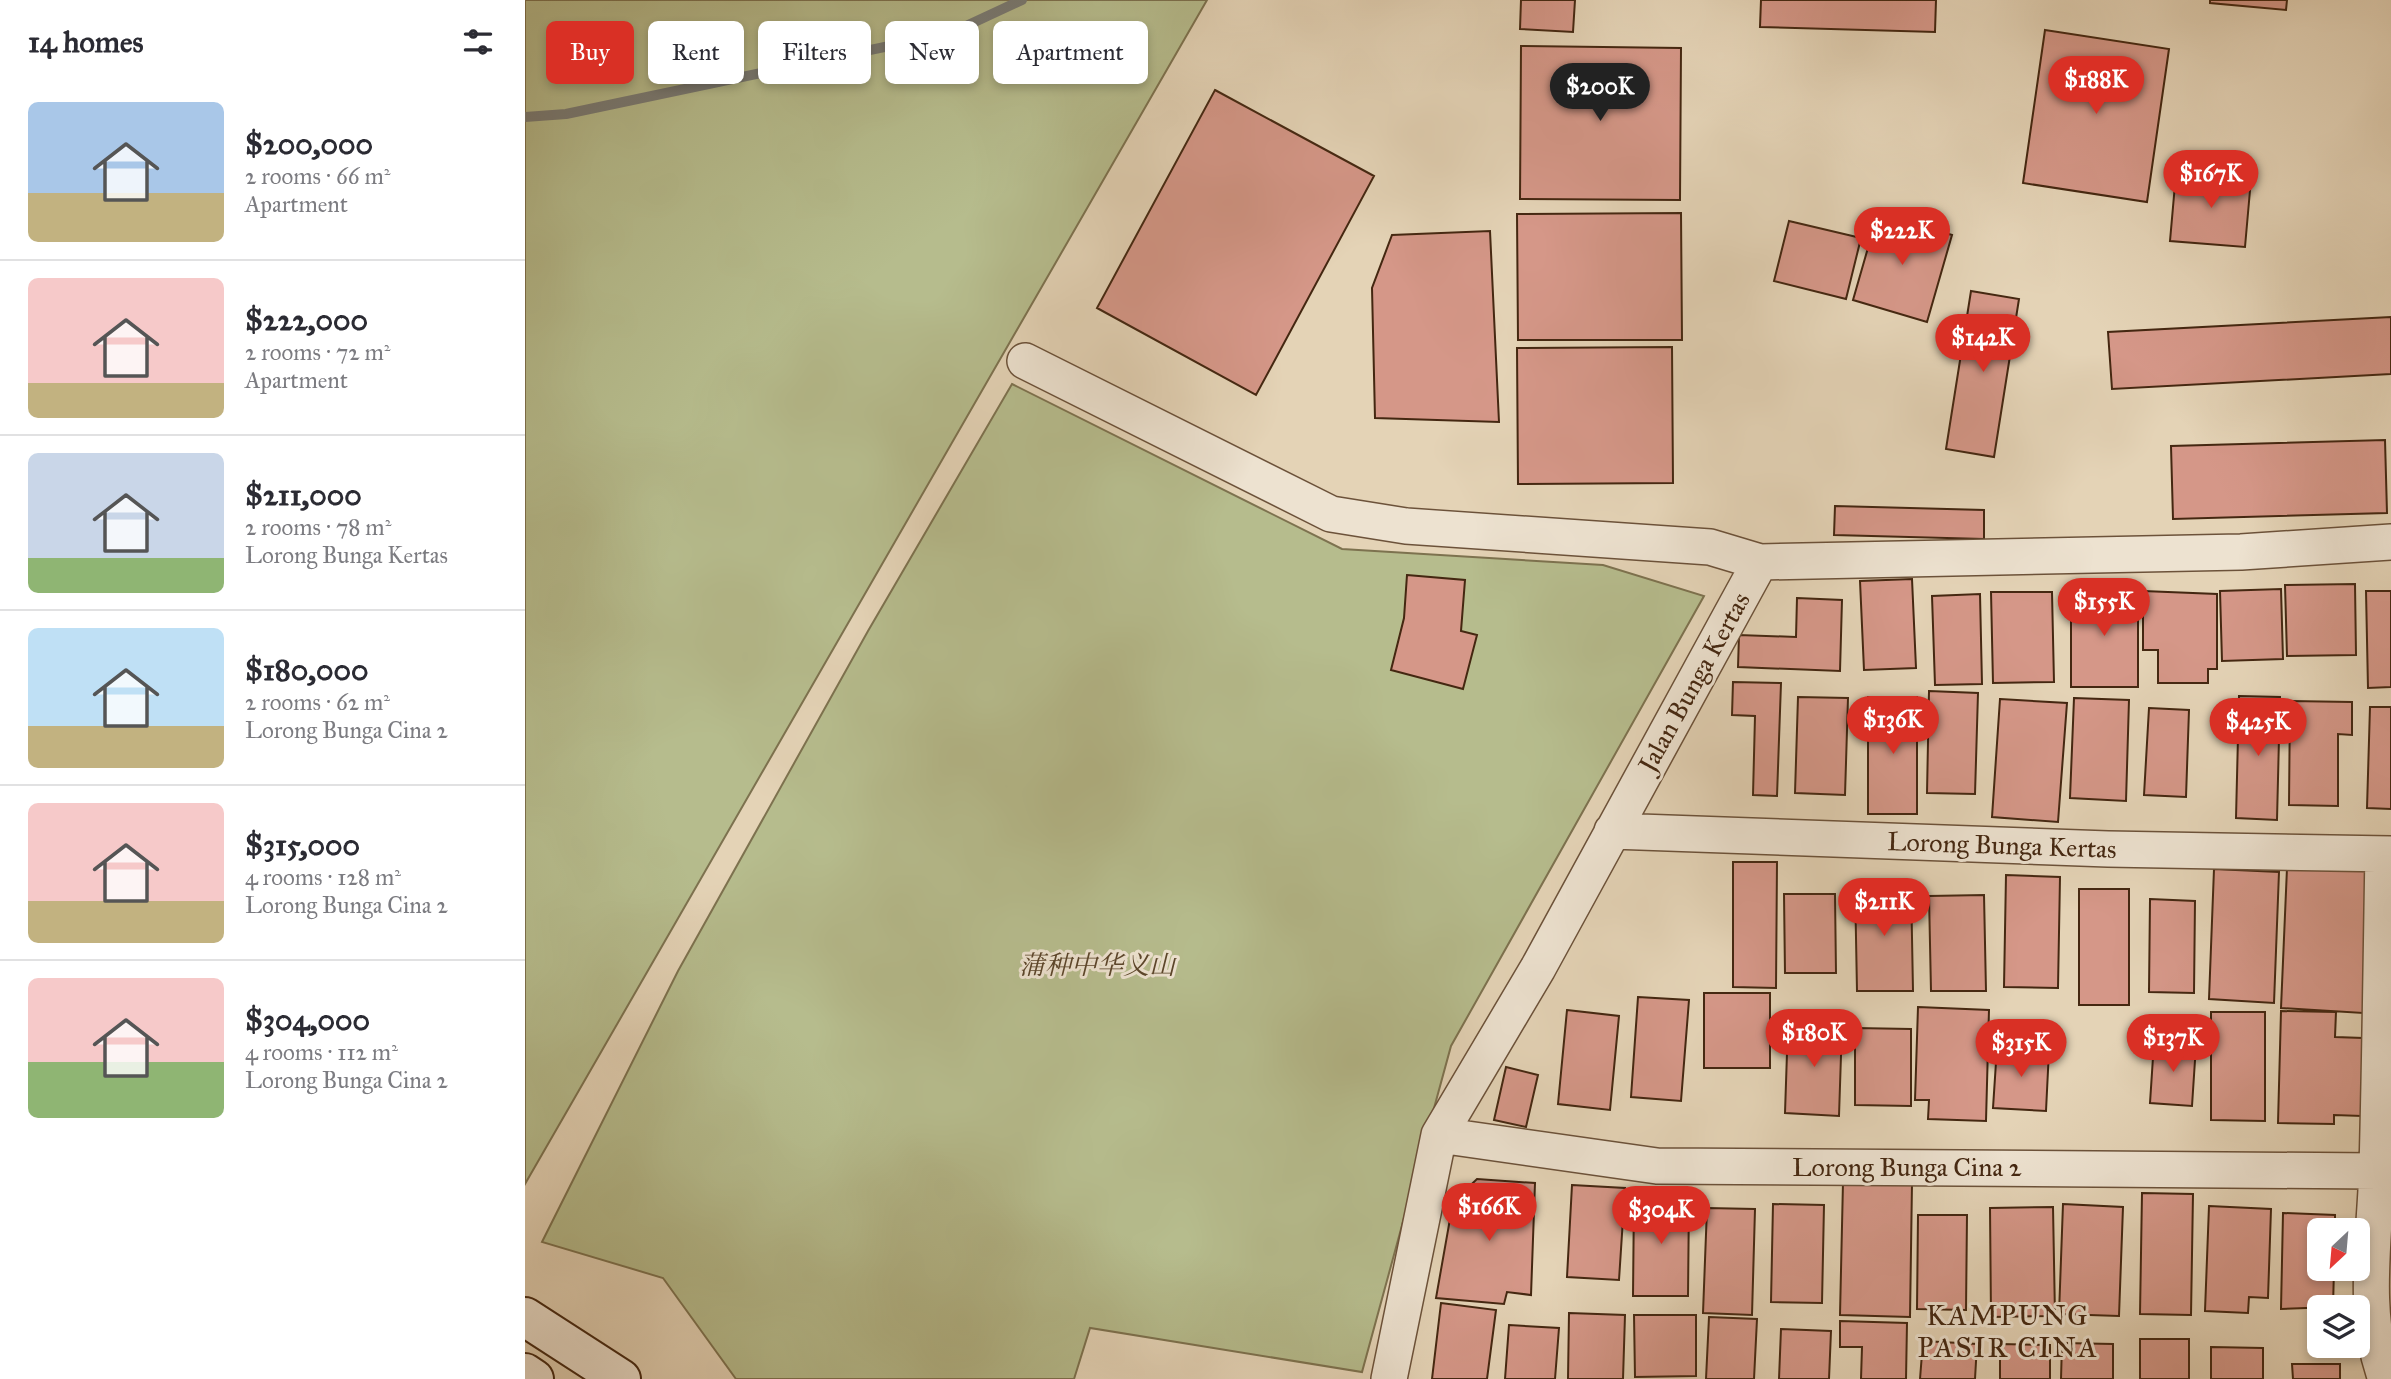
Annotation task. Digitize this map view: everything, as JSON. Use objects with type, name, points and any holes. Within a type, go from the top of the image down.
[{"type":"main road","points":[[525,1317],[621,1379]]},
{"type":"main road","points":[[525,1373],[534,1379]]},
{"type":"street","points":[[1025,361],[1331,514],[1406,526],[1710,547],[1760,562]]},
{"type":"street","name":"Jalan Bunga Kertas","points":[[1389,1379],[1439,1135],[1538,968],[1760,562],[2241,552],[2391,542]]},
{"type":"street","name":"Lorong Bunga Kertas","points":[[1612,831],[2108,849],[2387,854]]},
{"type":"street","points":[[2386,1379],[2377,1355],[2372,1269],[2387,854]]},
{"type":"street","name":"Lorong Bunga Cina 2","points":[[1439,1135],[1657,1166],[2377,1171]]},
{"type":"green space","points":[[525,0],[1207,0],[525,1184]]},
{"type":"green space","name":"蒲种中华义山","points":[[1012,384],[1342,549],[1603,565],[1704,596],[1451,1046],[1362,1372],[1090,1328],[1074,1379],[736,1379],[663,1278],[542,1242],[678,971],[868,631]]},
{"type":"building","points":[[1521,0],[1575,0],[1573,32],[1520,29]]},
{"type":"building","points":[[1761,0],[1936,0],[1935,32],[1760,27]]},
{"type":"building","points":[[2210,0],[2287,0],[2286,10],[2210,3]]},
{"type":"building","points":[[2045,30],[2169,49],[2147,202],[2023,183]]},
{"type":"building","points":[[1521,46],[1681,48],[1680,200],[1520,199]]},
{"type":"building","points":[[1215,90],[1374,176],[1256,395],[1097,308]]},
{"type":"building","points":[[2176,173],[2251,179],[2245,247],[2170,241]]},
{"type":"building","points":[[1681,213],[1682,340],[1518,340],[1517,214]]},
{"type":"building","points":[[1878,213],[1952,235],[1927,322],[1853,300]]},
{"type":"building","points":[[1789,221],[1861,238],[1846,299],[1774,281]]},
{"type":"building","points":[[1490,231],[1499,422],[1375,418],[1372,288],[1392,235]]},
{"type":"building","points":[[1971,291],[2019,299],[1994,457],[1946,449]]},
{"type":"building","points":[[2391,317],[2391,374],[2112,389],[2108,332]]},
{"type":"building","points":[[1672,347],[1673,483],[1518,484],[1517,348]]},
{"type":"building","points":[[2385,440],[2387,513],[2173,519],[2171,446]]},
{"type":"building","points":[[1835,506],[1984,510],[1984,539],[1834,535]]},
{"type":"building","points":[[1407,575],[1465,580],[1461,631],[1477,635],[1463,689],[1391,670],[1404,618]]},
{"type":"building","points":[[1912,579],[1916,668],[1864,670],[1860,581]]},
{"type":"building","points":[[2355,584],[2356,655],[2287,656],[2285,585]]},
{"type":"building","points":[[2071,588],[2138,588],[2138,687],[2071,687]]},
{"type":"building","points":[[2281,589],[2283,659],[2222,661],[2220,591]]},
{"type":"building","points":[[2143,591],[2217,594],[2217,669],[2208,669],[2208,683],[2158,683],[2158,650],[2143,650]]},
{"type":"building","points":[[2366,591],[2391,591],[2391,687],[2368,688]]},
{"type":"building","points":[[1991,592],[2052,592],[2054,682],[1993,683]]},
{"type":"building","points":[[1980,594],[1982,684],[1935,685],[1932,596]]},
{"type":"building","points":[[1797,598],[1842,600],[1840,671],[1738,667],[1739,635],[1796,637]]},
{"type":"building","points":[[1733,682],[1781,683],[1777,796],[1753,795],[1755,716],[1732,715]]},
{"type":"building","points":[[1929,691],[1978,693],[1975,794],[1927,793]]},
{"type":"building","points":[[2239,696],[2280,697],[2277,820],[2236,818]]},
{"type":"building","points":[[1798,697],[1848,698],[1845,795],[1795,793]]},
{"type":"building","points":[[1868,697],[1917,697],[1917,814],[1868,814]]},
{"type":"building","points":[[2074,698],[2129,700],[2126,801],[2070,798]]},
{"type":"building","points":[[2000,699],[2067,703],[2058,822],[1992,817]]},
{"type":"building","points":[[2290,701],[2352,702],[2352,735],[2338,734],[2338,806],[2289,805]]},
{"type":"building","points":[[2370,707],[2391,707],[2391,809],[2367,808]]},
{"type":"building","points":[[2149,708],[2189,710],[2186,797],[2144,795]]},
{"type":"building","points":[[1733,862],[1777,862],[1776,988],[1733,987]]},
{"type":"building","points":[[2287,868],[2369,871],[2363,1013],[2281,1008]]},
{"type":"building","points":[[2214,869],[2279,872],[2274,1003],[2209,999]]},
{"type":"building","points":[[2006,875],[2060,877],[2058,988],[2004,987]]},
{"type":"building","points":[[1855,884],[1911,884],[1913,991],[1857,991]]},
{"type":"building","points":[[2079,889],[2129,889],[2129,1005],[2079,1005]]},
{"type":"building","points":[[1784,894],[1835,894],[1836,973],[1785,973]]},
{"type":"building","points":[[1984,895],[1986,991],[1931,991],[1929,896]]},
{"type":"building","points":[[2150,899],[2195,901],[2194,993],[2149,992]]},
{"type":"building","points":[[1704,993],[1770,993],[1770,1068],[1704,1068]]},
{"type":"building","points":[[1638,997],[1689,1000],[1681,1101],[1631,1097]]},
{"type":"building","points":[[1918,1007],[1989,1010],[1986,1121],[1928,1119],[1929,1100],[1915,1100]]},
{"type":"building","points":[[1567,1010],[1619,1016],[1610,1110],[1558,1104]]},
{"type":"building","points":[[2281,1011],[2336,1012],[2335,1037],[2363,1038],[2362,1116],[2334,1115],[2334,1124],[2278,1123]]},
{"type":"building","points":[[2211,1012],[2265,1012],[2265,1121],[2211,1120]]},
{"type":"building","points":[[1788,1023],[1842,1025],[1839,1116],[1785,1113]]},
{"type":"building","points":[[1855,1028],[1911,1029],[1911,1106],[1855,1105]]},
{"type":"building","points":[[2154,1042],[2196,1045],[2192,1106],[2150,1103]]},
{"type":"building","points":[[1997,1047],[2049,1050],[2046,1111],[1993,1108]]},
{"type":"building","points":[[1506,1067],[1538,1075],[1526,1127],[1494,1120]]},
{"type":"building","points":[[1477,1179],[1535,1183],[1531,1295],[1507,1292],[1504,1304],[1436,1298],[1453,1202]]},
{"type":"building","points":[[1843,1182],[1912,1183],[1910,1317],[1840,1315]]},
{"type":"building","points":[[1572,1185],[1625,1188],[1619,1280],[1567,1277]]},
{"type":"building","points":[[2142,1193],[2193,1194],[2191,1315],[2140,1314]]},
{"type":"building","points":[[1634,1196],[1689,1198],[1688,1296],[1633,1296]]},
{"type":"building","points":[[1773,1204],[1824,1205],[1822,1303],[1771,1302]]},
{"type":"building","points":[[2063,1204],[2123,1207],[2119,1316],[2059,1314]]},
{"type":"building","points":[[2209,1206],[2271,1209],[2268,1298],[2249,1297],[2248,1313],[2205,1311]]},
{"type":"building","points":[[2053,1207],[2055,1316],[1991,1317],[1990,1208]]},
{"type":"building","points":[[1707,1208],[1755,1209],[1752,1315],[1703,1313]]},
{"type":"building","points":[[2283,1213],[2335,1215],[2335,1218],[2307,1218],[2307,1281],[2334,1281],[2333,1295],[2307,1295],[2307,1308],[2281,1309]]},
{"type":"building","points":[[1918,1215],[1967,1215],[1966,1310],[1917,1309]]},
{"type":"building","points":[[1441,1303],[1496,1310],[1487,1379],[1432,1379]]},
{"type":"building","points":[[1569,1313],[1625,1315],[1623,1379],[1568,1379]]},
{"type":"building","points":[[1634,1315],[1696,1315],[1696,1376],[1635,1377]]},
{"type":"building","points":[[1709,1317],[1757,1319],[1754,1379],[1706,1379]]},
{"type":"building","points":[[1840,1321],[1907,1323],[1906,1379],[1861,1379],[1862,1347],[1840,1347]]},
{"type":"building","points":[[1509,1325],[1559,1328],[1555,1379],[1505,1379]]},
{"type":"building","points":[[1781,1329],[1831,1331],[1829,1379],[1779,1379]]},
{"type":"building","points":[[2140,1339],[2189,1339],[2189,1379],[2140,1379]]},
{"type":"building","points":[[1923,1341],[1977,1344],[1975,1379],[1920,1379]]},
{"type":"building","points":[[2062,1343],[2113,1344],[2113,1379],[2061,1379]]},
{"type":"building","points":[[2000,1344],[2050,1345],[2050,1379],[2000,1379]]},
{"type":"building","points":[[2211,1347],[2263,1348],[2263,1379],[2211,1379]]},
{"type":"building","points":[[2292,1364],[2340,1364],[2340,1379],[2293,1379]]},
{"type":"waterway","points":[[525,117],[566,114],[951,33],[1022,0]]},
{"type":"district","name":"KAMPUNG PASIR CINA","points":[[2008,1331]]}]
